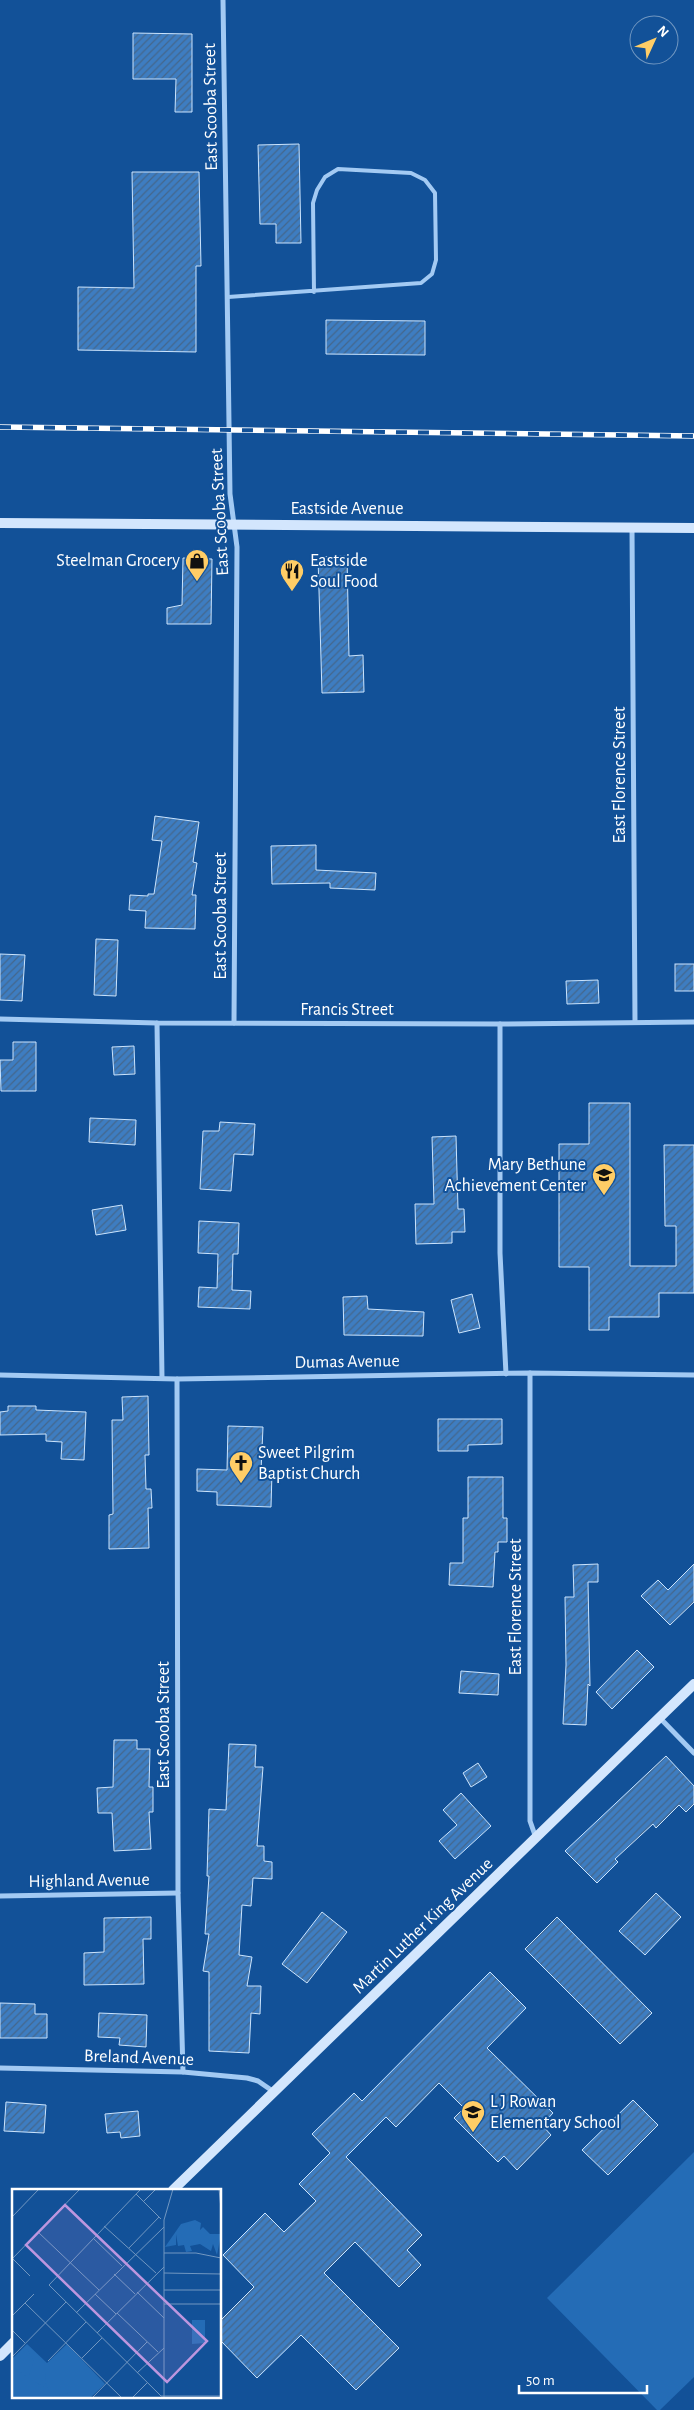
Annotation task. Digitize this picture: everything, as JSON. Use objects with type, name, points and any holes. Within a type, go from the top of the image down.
[{"type":"street","name":"East Scooba Street","points":[[223,0],[230,494],[237,547],[234,1023]]},
{"type":"street","name":"Eastside Avenue","points":[[0,523],[694,528]]},
{"type":"street","name":"East Florence Street","points":[[632,527],[635,1022]]},
{"type":"street","name":"Francis Street","points":[[0,1020],[157,1023],[500,1024],[694,1022]]},
{"type":"street","points":[[157,1023],[162,1378]]},
{"type":"street","points":[[500,1024],[500,1253],[506,1374]]},
{"type":"street","name":"East Florence Street","points":[[530,1373],[530,1821],[536,1838]]},
{"type":"street","name":"Dumas Avenue","points":[[0,1375],[162,1378],[530,1373],[694,1375]]},
{"type":"street","name":"East Scooba Street","points":[[176,1378],[178,1893],[183,2072]]},
{"type":"street","name":"Martin Luther King Avenue","points":[[174,2189],[694,1684]]},
{"type":"street","points":[[658,1717],[694,1754]]},
{"type":"street","name":"Highland Avenue","points":[[0,1896],[178,1893]]},
{"type":"street","name":"Breland Avenue","points":[[0,2068],[183,2072],[247,2078],[258,2081],[274,2092]]},
{"type":"street","points":[[0,2356],[12,2344]]},
{"type":"lane","points":[[228,297],[314,292],[421,283],[432,274],[436,260],[435,193],[425,180],[411,173],[338,169],[325,177],[317,190],[313,203],[314,292]]},
{"type":"shaded area","points":[[694,2152],[694,2377],[660,2410],[657,2410],[547,2298]]},
{"type":"building","points":[[133,33],[192,34],[192,112],[175,112],[176,79],[133,79]]},
{"type":"building","points":[[299,144],[301,243],[276,243],[276,224],[260,224],[258,145]]},
{"type":"building","points":[[132,172],[199,172],[201,266],[196,266],[196,352],[78,350],[78,287],[134,288]]},
{"type":"building","points":[[326,320],[425,321],[425,355],[326,354]]},
{"type":"building","points":[[347,556],[349,656],[363,655],[364,692],[322,693],[318,557]]},
{"type":"building","name":"Steelman Grocery","points":[[183,558],[212,559],[211,624],[167,624],[167,608],[182,605]]},
{"type":"building","points":[[155,816],[199,822],[193,862],[197,863],[192,895],[196,895],[195,929],[145,928],[146,911],[129,910],[130,895],[148,896],[148,894],[154,894],[162,841],[152,840]]},
{"type":"building","points":[[316,845],[316,870],[376,873],[375,890],[330,888],[330,883],[272,884],[271,846]]},
{"type":"building","points":[[96,939],[118,940],[116,996],[94,995]]},
{"type":"building","points":[[0,954],[25,955],[22,1001],[0,1000]]},
{"type":"building","points":[[675,964],[694,964],[694,991],[675,991]]},
{"type":"building","points":[[598,980],[599,1003],[567,1004],[566,981]]},
{"type":"building","points":[[13,1042],[36,1042],[36,1091],[1,1091],[0,1060],[13,1060]]},
{"type":"building","points":[[134,1046],[135,1074],[114,1075],[112,1047]]},
{"type":"building","points":[[589,1103],[630,1103],[630,1266],[676,1266],[676,1226],[665,1226],[664,1145],[694,1145],[694,1293],[659,1293],[659,1317],[609,1317],[609,1330],[589,1330],[589,1267],[559,1267],[559,1144],[589,1144]]},
{"type":"building","points":[[90,1118],[136,1120],[135,1145],[89,1142]]},
{"type":"building","points":[[220,1122],[255,1124],[253,1155],[234,1154],[231,1191],[200,1189],[203,1131],[219,1131]]},
{"type":"building","points":[[456,1136],[458,1209],[464,1209],[465,1232],[452,1232],[452,1243],[416,1244],[415,1204],[434,1204],[432,1137]]},
{"type":"building","points":[[122,1205],[126,1230],[96,1235],[92,1210]]},
{"type":"building","points":[[199,1221],[239,1223],[238,1254],[233,1254],[232,1290],[251,1291],[250,1309],[198,1307],[199,1287],[217,1288],[218,1254],[198,1253]]},
{"type":"building","points":[[472,1294],[480,1328],[459,1333],[451,1300]]},
{"type":"building","points":[[367,1296],[368,1309],[424,1312],[423,1336],[344,1335],[343,1297]]},
{"type":"building","points":[[148,1396],[149,1455],[145,1455],[146,1489],[151,1489],[152,1508],[148,1508],[149,1548],[109,1549],[109,1515],[113,1514],[112,1420],[123,1420],[122,1397]]},
{"type":"building","points":[[8,1406],[36,1406],[36,1410],[86,1412],[84,1460],[61,1459],[62,1442],[46,1441],[46,1434],[0,1435],[0,1412],[8,1411]]},
{"type":"building","points":[[438,1419],[502,1419],[502,1444],[468,1445],[468,1451],[438,1451]]},
{"type":"building","points":[[228,1426],[263,1427],[261,1471],[272,1472],[271,1507],[217,1505],[217,1492],[197,1491],[197,1469],[227,1470]]},
{"type":"building","points":[[468,1477],[503,1477],[503,1518],[507,1518],[507,1542],[498,1542],[498,1552],[495,1552],[493,1587],[449,1585],[450,1563],[463,1563],[463,1518],[468,1518]]},
{"type":"building","points":[[598,1564],[598,1582],[588,1582],[590,1686],[588,1684],[586,1725],[563,1724],[566,1665],[565,1597],[574,1597],[573,1565]]},
{"type":"building","points":[[694,1564],[694,1602],[670,1625],[641,1596],[658,1580],[668,1590]]},
{"type":"building","points":[[637,1650],[654,1667],[612,1709],[596,1692]]},
{"type":"building","points":[[461,1671],[499,1674],[498,1695],[459,1693]]},
{"type":"building","points":[[114,1740],[137,1740],[137,1749],[150,1749],[149,1787],[153,1787],[153,1812],[149,1812],[151,1849],[114,1851],[112,1813],[98,1813],[97,1788],[113,1787]]},
{"type":"building","points":[[229,1744],[256,1745],[255,1767],[263,1767],[257,1846],[264,1846],[264,1861],[272,1862],[272,1879],[253,1878],[251,1906],[242,1905],[239,1955],[252,1957],[247,1986],[261,1986],[260,2014],[251,2013],[249,2053],[209,2051],[209,1972],[203,1971],[209,1934],[205,1934],[209,1876],[207,1876],[209,1809],[226,1810]]},
{"type":"building","points":[[666,1756],[694,1786],[694,1804],[686,1812],[679,1805],[656,1828],[653,1824],[615,1859],[618,1862],[597,1883],[565,1851]]},
{"type":"building","points":[[478,1763],[487,1777],[471,1787],[463,1773]]},
{"type":"building","points":[[461,1793],[491,1826],[455,1859],[439,1841],[457,1825],[443,1810]]},
{"type":"building","points":[[656,1893],[681,1917],[645,1955],[619,1931]]},
{"type":"building","points":[[322,1912],[347,1932],[307,1983],[282,1964]]},
{"type":"building","points":[[151,1917],[151,1939],[143,1939],[144,1984],[84,1985],[84,1953],[104,1952],[104,1918]]},
{"type":"building","points":[[557,1917],[652,2013],[620,2044],[525,1949]]},
{"type":"building","points":[[490,1972],[526,2008],[487,2048],[553,2113],[542,2125],[551,2135],[517,2170],[504,2156],[498,2162],[454,2118],[464,2108],[439,2083],[396,2127],[386,2117],[346,2157],[422,2235],[407,2250],[421,2265],[399,2287],[355,2242],[324,2273],[399,2348],[356,2390],[301,2335],[257,2378],[221,2341],[221,2320],[254,2287],[223,2255],[265,2213],[284,2232],[316,2201],[299,2184],[330,2153],[312,2134],[354,2093],[362,2101]]},
{"type":"building","points":[[0,2003],[35,2004],[35,2014],[47,2014],[47,2038],[0,2038]]},
{"type":"building","points":[[99,2013],[147,2015],[146,2047],[119,2045],[120,2038],[98,2037]]},
{"type":"building","points":[[633,2100],[658,2125],[608,2175],[582,2150]]},
{"type":"building","points":[[6,2102],[46,2105],[44,2133],[4,2131]]},
{"type":"building","points":[[138,2111],[140,2136],[121,2138],[120,2132],[107,2133],[105,2114]]},
{"type":"railway","points":[[0,427],[694,436]]},
{"type":"place","name":"Steelman Grocery","points":[[197,582]]},
{"type":"place","name":"Eastside Soul Food","points":[[292,592]]},
{"type":"place","name":"Mary Bethune Achievement Center","points":[[604,1196]]},
{"type":"place","name":"Sweet Pilgrim Baptist Church","points":[[241,1484]]},
{"type":"place","name":"L J Rowan Elementary School","points":[[473,2133]]}]
